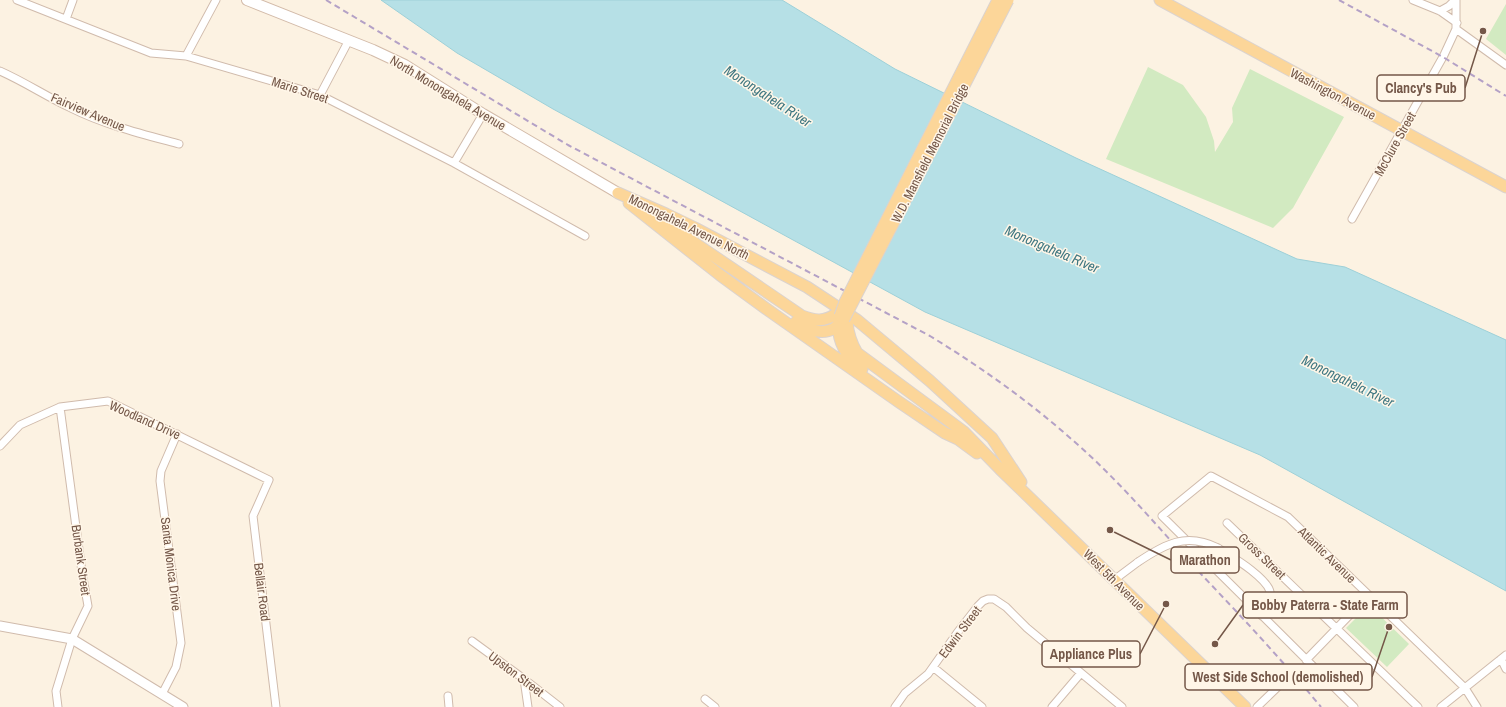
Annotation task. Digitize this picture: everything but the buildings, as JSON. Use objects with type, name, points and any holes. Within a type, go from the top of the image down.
[{"type":"main road","name":"North Monongahela Avenue","points":[[247,0],[349,40],[405,65],[483,114],[618,194]]},
{"type":"main road","name":"W.D. Mansfield Memorial Bridge","points":[[848,304],[998,0]]},
{"type":"main road","name":"W.D. Mansfield Memorial Bridge","points":[[848,304],[1008,0]]},
{"type":"main road","name":"Washington Avenue","points":[[1160,0],[1506,187]]},
{"type":"main road","points":[[618,194],[668,225],[802,316],[811,320],[820,321],[841,319]]},
{"type":"main road","name":"Monongahela Avenue North","points":[[618,194],[720,275],[803,335],[1000,469]]},
{"type":"main road","name":"Monongahela Avenue North","points":[[618,194],[695,228],[807,287],[857,320],[930,381],[992,438],[1009,467],[1038,506]]},
{"type":"main road","points":[[675,239],[696,251],[806,329],[816,332],[827,331],[841,319]]},
{"type":"main road","points":[[848,304],[841,319],[840,340],[847,354],[856,364],[932,418],[958,439]]},
{"type":"main road","points":[[841,319],[857,353],[964,432],[1000,469]]},
{"type":"main road","name":"West 5th Avenue","points":[[1000,469],[1245,707]]},
{"type":"street","name":"Marie Street","points":[[17,0],[151,53],[186,56],[320,95],[454,163],[586,236]]},
{"type":"street","points":[[66,19],[73,0]]},
{"type":"street","points":[[186,56],[216,0]]},
{"type":"street","points":[[1413,0],[1440,11],[1456,26],[1506,65]]},
{"type":"street","name":"McClure Street","points":[[1352,219],[1443,57],[1456,26],[1455,0]]},
{"type":"street","name":"McClure Street","points":[[1440,11],[1449,6],[1455,0]]},
{"type":"street","points":[[320,95],[349,40]]},
{"type":"street","name":"Fairview Avenue","points":[[0,71],[72,109],[107,123],[179,144]]},
{"type":"street","points":[[454,163],[483,114]]},
{"type":"street","name":"Woodland Drive","points":[[0,446],[20,425],[60,407],[108,401],[269,480]]},
{"type":"street","name":"Burbank Street","points":[[58,707],[56,691],[72,639],[88,606],[82,572],[60,407]]},
{"type":"street","name":"Santa Monica Drive","points":[[162,694],[176,667],[180,643],[160,480],[161,471],[177,434]]},
{"type":"street","name":"Atlantic Avenue","points":[[1262,616],[1162,516],[1211,476],[1288,517],[1465,688],[1477,707]]},
{"type":"street","name":"Bellair Road","points":[[269,480],[253,516],[276,707]]},
{"type":"street","name":"Gross Street","points":[[1227,523],[1418,707]]},
{"type":"street","points":[[1114,580],[1157,549],[1180,541],[1198,540],[1207,542],[1240,561],[1266,581],[1270,589],[1271,598],[1268,608],[1262,616],[1354,707]]},
{"type":"street","points":[[1306,660],[1369,595]]},
{"type":"street","name":"Edwin Street","points":[[895,707],[905,693],[928,674],[978,606],[983,601],[988,599],[994,599],[1006,607],[1027,628],[1080,673]]},
{"type":"street","points":[[0,626],[72,639],[183,707]]},
{"type":"street","name":"Upston Street","points":[[472,641],[560,707]]},
{"type":"street","points":[[1441,707],[1503,657],[1506,670]]},
{"type":"street","points":[[934,667],[982,707]]},
{"type":"street","points":[[1052,707],[1080,673],[1122,707]]},
{"type":"street","points":[[524,679],[528,707]]},
{"type":"street","points":[[1257,707],[1284,681]]},
{"type":"street","points":[[448,696],[449,707]]},
{"type":"street","points":[[705,699],[715,707]]},
{"type":"green space","points":[[1506,4],[1506,55],[1486,39]]},
{"type":"green space","points":[[1148,67],[1183,85],[1206,117],[1214,141],[1215,152],[1233,122],[1232,108],[1250,69],[1344,117],[1293,208],[1273,228],[1106,159]]},
{"type":"green space","points":[[1369,605],[1409,644],[1387,667],[1346,628]]},
{"type":"water","name":"Monongahela River","points":[[381,0],[782,0],[895,69],[1076,158],[1297,259],[1345,267],[1506,340],[1506,591],[1260,455],[925,312],[553,109],[457,53]]},
{"type":"railway","points":[[326,0],[568,145],[930,336],[1002,384],[1036,409],[1104,469],[1261,638],[1321,707]]},
{"type":"railway","points":[[1339,0],[1443,57],[1506,96]]},
{"type":"place","name":"Clancy's Pub","points":[[1483,31]]},
{"type":"place","name":"Marathon","points":[[1110,530]]},
{"type":"place","name":"Appliance Plus","points":[[1166,604]]},
{"type":"place","name":"West Side School (demolished)","points":[[1389,627]]},
{"type":"place","name":"Bobby Paterra - State Farm","points":[[1215,644]]}]
